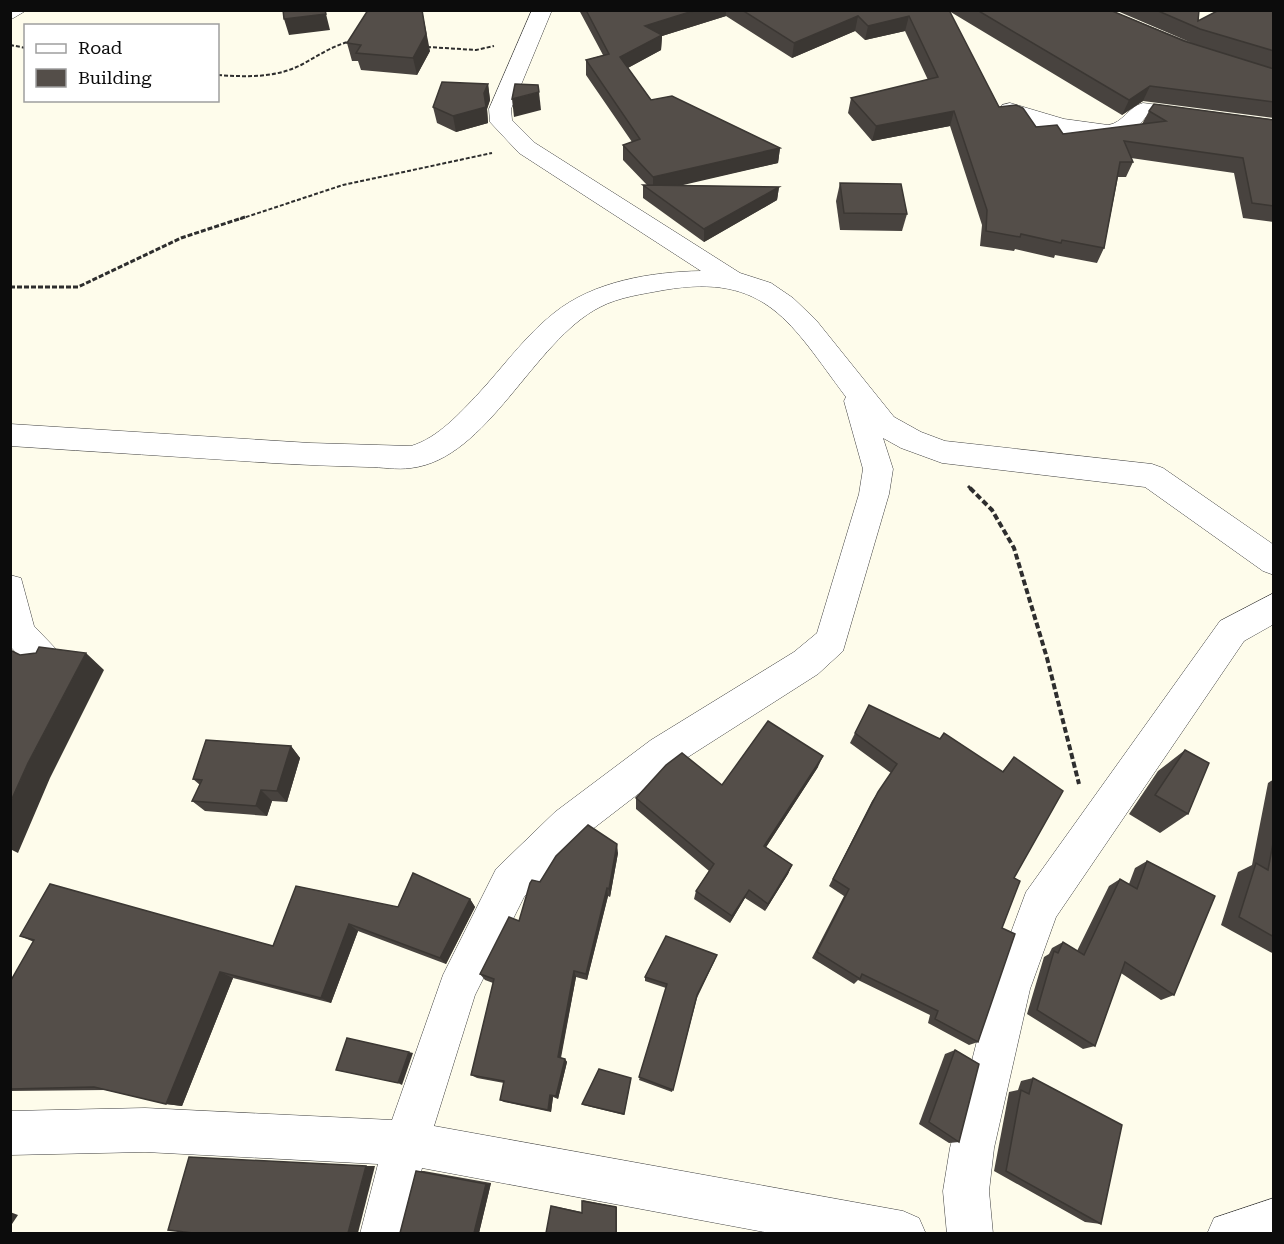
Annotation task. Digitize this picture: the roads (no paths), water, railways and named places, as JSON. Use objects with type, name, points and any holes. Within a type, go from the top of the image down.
[{"type":"street","points":[[10,14],[18,10]]},
{"type":"street","points":[[538,20],[500,109],[501,122],[514,138],[731,279],[762,289],[784,304],[807,326],[884,425],[911,440],[942,452],[1152,476],[1274,562]]},
{"type":"street","points":[[1010,110],[1062,124],[1104,130],[1119,130],[1126,126],[1132,115],[1143,110],[1274,127]]},
{"type":"street","points":[[10,435],[310,454],[411,457],[431,451],[465,426],[562,320],[591,300],[629,288],[675,280],[731,279]]},
{"type":"street","points":[[383,1233],[406,1143],[458,989],[510,883],[568,825],[656,758],[806,663],[831,641],[872,504],[878,469],[854,388]]},
{"type":"street","points":[[10,588],[19,632],[43,658]]},
{"type":"street","points":[[970,1233],[966,1191],[972,1148],[1010,989],[1041,906],[1232,631],[1274,607]]},
{"type":"street","points":[[10,1133],[145,1130],[406,1143],[903,1233]]},
{"type":"street","points":[[1230,1233],[1274,1221]]}]
